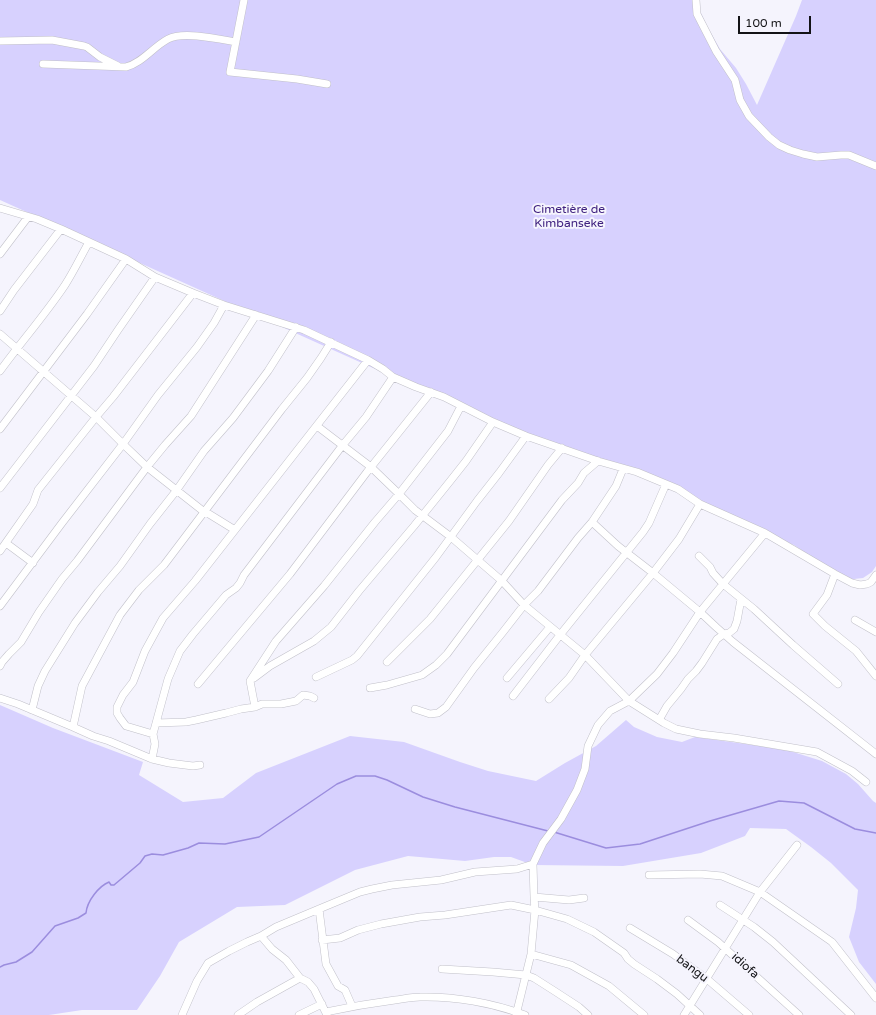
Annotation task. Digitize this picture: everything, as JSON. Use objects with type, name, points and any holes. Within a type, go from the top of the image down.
[{"type":"street","points":[[244,0],[230,72],[297,79],[327,84]]},
{"type":"street","points":[[696,0],[697,14],[716,51],[735,80],[740,100],[749,116],[769,137],[779,145],[803,154],[817,157],[849,155],[876,166]]},
{"type":"street","points":[[43,64],[126,68],[168,39],[176,37],[201,36],[236,42]]},
{"type":"street","points":[[0,41],[52,40],[84,46],[100,57],[120,67]]},
{"type":"street","points":[[0,208],[37,219],[60,229],[126,259],[155,277],[193,293],[256,316],[296,327],[331,342],[368,360],[393,377],[444,397],[493,422],[526,436],[598,461],[637,472],[678,489],[700,504],[765,533],[852,583],[860,585],[874,584],[876,575]]},
{"type":"street","points":[[0,254],[28,217]]},
{"type":"street","points":[[0,311],[60,229]]},
{"type":"street","points":[[0,371],[65,284],[89,242]]},
{"type":"street","points":[[0,429],[87,314],[126,259]]},
{"type":"street","points":[[0,488],[72,396],[155,277]]},
{"type":"street","points":[[0,551],[33,504],[38,490],[113,397],[193,293]]},
{"type":"street","points":[[0,606],[123,444],[158,395],[197,347],[214,323],[224,305]]},
{"type":"street","points":[[0,666],[21,642],[39,612],[62,579],[78,561],[147,467],[191,416],[256,316]]},
{"type":"street","points":[[32,710],[38,686],[45,671],[75,623],[120,566],[204,451],[233,418],[268,371],[296,327]]},
{"type":"street","points":[[0,334],[96,417],[147,467],[203,511],[235,530]]},
{"type":"street","points":[[73,727],[82,686],[120,615],[139,590],[164,565],[203,511],[307,378],[331,342]]},
{"type":"street","points":[[153,734],[126,726],[117,713],[117,707],[123,695],[133,682],[145,652],[163,618],[235,530],[368,360]]},
{"type":"street","points":[[152,759],[155,744],[153,734],[168,679],[180,651],[226,595],[240,583],[244,575],[342,446],[366,417],[393,377]]},
{"type":"street","points":[[198,684],[290,574],[371,467],[431,392]]},
{"type":"street","points":[[255,707],[250,681],[276,641],[324,586],[399,494],[448,431],[461,406]]},
{"type":"street","points":[[250,681],[270,666],[314,641],[331,627],[466,461],[493,422]]},
{"type":"street","points":[[317,426],[371,467],[421,516],[451,537],[502,581],[524,605],[550,628],[585,655],[629,701],[676,729],[817,752],[852,770],[866,782]]},
{"type":"street","points":[[316,677],[352,660],[357,656],[436,557],[526,436]]},
{"type":"street","points":[[386,662],[426,623],[478,560],[509,521],[548,465],[562,448]]},
{"type":"street","points":[[370,688],[387,685],[422,675],[436,665],[447,654],[562,500],[578,483],[584,473],[598,461]]},
{"type":"street","points":[[415,709],[430,714],[446,708],[474,668],[524,605],[538,591],[592,522],[616,486],[623,469]]},
{"type":"street","points":[[513,696],[560,635],[644,532],[666,484]]},
{"type":"street","points":[[549,699],[569,678],[585,655],[653,573],[679,539],[700,504]]},
{"type":"street","points":[[592,522],[627,553],[700,612],[724,634],[876,754]]},
{"type":"street","points":[[516,1013],[531,954],[535,910],[533,864],[542,843],[561,818],[576,790],[585,769],[588,746],[598,725],[610,711],[629,701],[657,674],[700,612],[765,533]]},
{"type":"street","points":[[6,543],[33,563]]},
{"type":"street","points":[[699,556],[724,584],[838,684]]},
{"type":"street","points":[[835,574],[827,594],[813,614],[856,652],[876,676]]},
{"type":"street","points":[[659,720],[667,706],[702,663],[717,639],[734,629],[741,599]]},
{"type":"street","points":[[855,620],[876,632]]},
{"type":"street","points":[[507,678],[550,628]]},
{"type":"street","points":[[156,723],[186,722],[226,714],[262,704],[281,704],[296,701],[303,695],[314,698]]},
{"type":"street","points":[[0,698],[152,759],[169,763],[193,766],[200,765]]},
{"type":"street","points":[[684,1015],[760,892],[797,844]]},
{"type":"street","points":[[182,1015],[197,981],[208,964],[229,951],[276,927],[353,895],[372,889],[407,883],[441,880],[475,872],[517,869],[533,864]]},
{"type":"street","points":[[649,875],[700,874],[722,876],[760,892],[832,942],[876,998]]},
{"type":"street","points":[[534,897],[569,900],[584,898]]},
{"type":"street","points":[[720,905],[773,942],[851,1015]]},
{"type":"street","points":[[322,940],[340,938],[358,930],[420,917],[512,906],[535,910],[567,919],[594,932],[624,953],[634,964],[662,982],[700,1015]]},
{"type":"street","points":[[318,909],[326,964],[338,986],[345,990],[352,1006]]},
{"type":"street","name":"idiofa","points":[[688,920],[718,942],[799,1015]]},
{"type":"street","name":"bangu","points":[[630,928],[673,954],[707,979],[749,1015]]},
{"type":"street","points":[[261,936],[272,950],[286,960],[300,978],[308,982],[314,989],[326,1013],[352,1006],[418,997],[447,998],[489,1004],[525,1015]]},
{"type":"street","points":[[531,954],[571,966],[609,986],[644,1015]]},
{"type":"street","points":[[442,969],[526,975],[534,978],[556,992],[579,1007],[588,1015]]},
{"type":"street","points":[[238,1015],[257,1002],[300,978]]},
{"type":"street","points":[[299,1015],[322,1004]]},
{"type":"green space","name":"Cimetière de Kimbanseke","points":[[0,0],[700,0],[700,11],[708,28],[720,49],[736,68],[757,105],[802,0],[876,0],[876,566],[872,572],[863,578],[845,580],[794,545],[771,537],[678,489],[562,448],[393,377],[0,200]]},
{"type":"green space","points":[[0,705],[53,728],[143,762],[139,775],[183,802],[223,798],[256,773],[350,736],[404,742],[488,771],[536,781],[596,746],[626,720],[634,727],[657,737],[682,742],[695,737],[760,746],[790,751],[822,761],[846,774],[876,803],[876,984],[859,962],[849,937],[856,908],[858,890],[831,863],[786,829],[750,828],[745,836],[701,853],[623,866],[533,865],[511,857],[494,857],[465,861],[408,856],[355,870],[285,905],[237,907],[179,942],[160,976],[137,1010],[82,1010],[49,1015],[0,1015]]},
{"type":"waterway","points":[[0,967],[16,962],[32,952],[55,926],[78,918],[86,913],[91,899],[101,887],[109,882],[111,885],[114,885],[140,863],[145,856],[152,854],[163,855],[188,848],[199,843],[225,844],[259,837],[337,784],[356,776],[375,776],[423,797],[455,807],[548,831]]},
{"type":"waterway","points":[[554,832],[606,848],[640,844],[710,821],[779,801],[804,803],[855,829],[876,833]]}]
